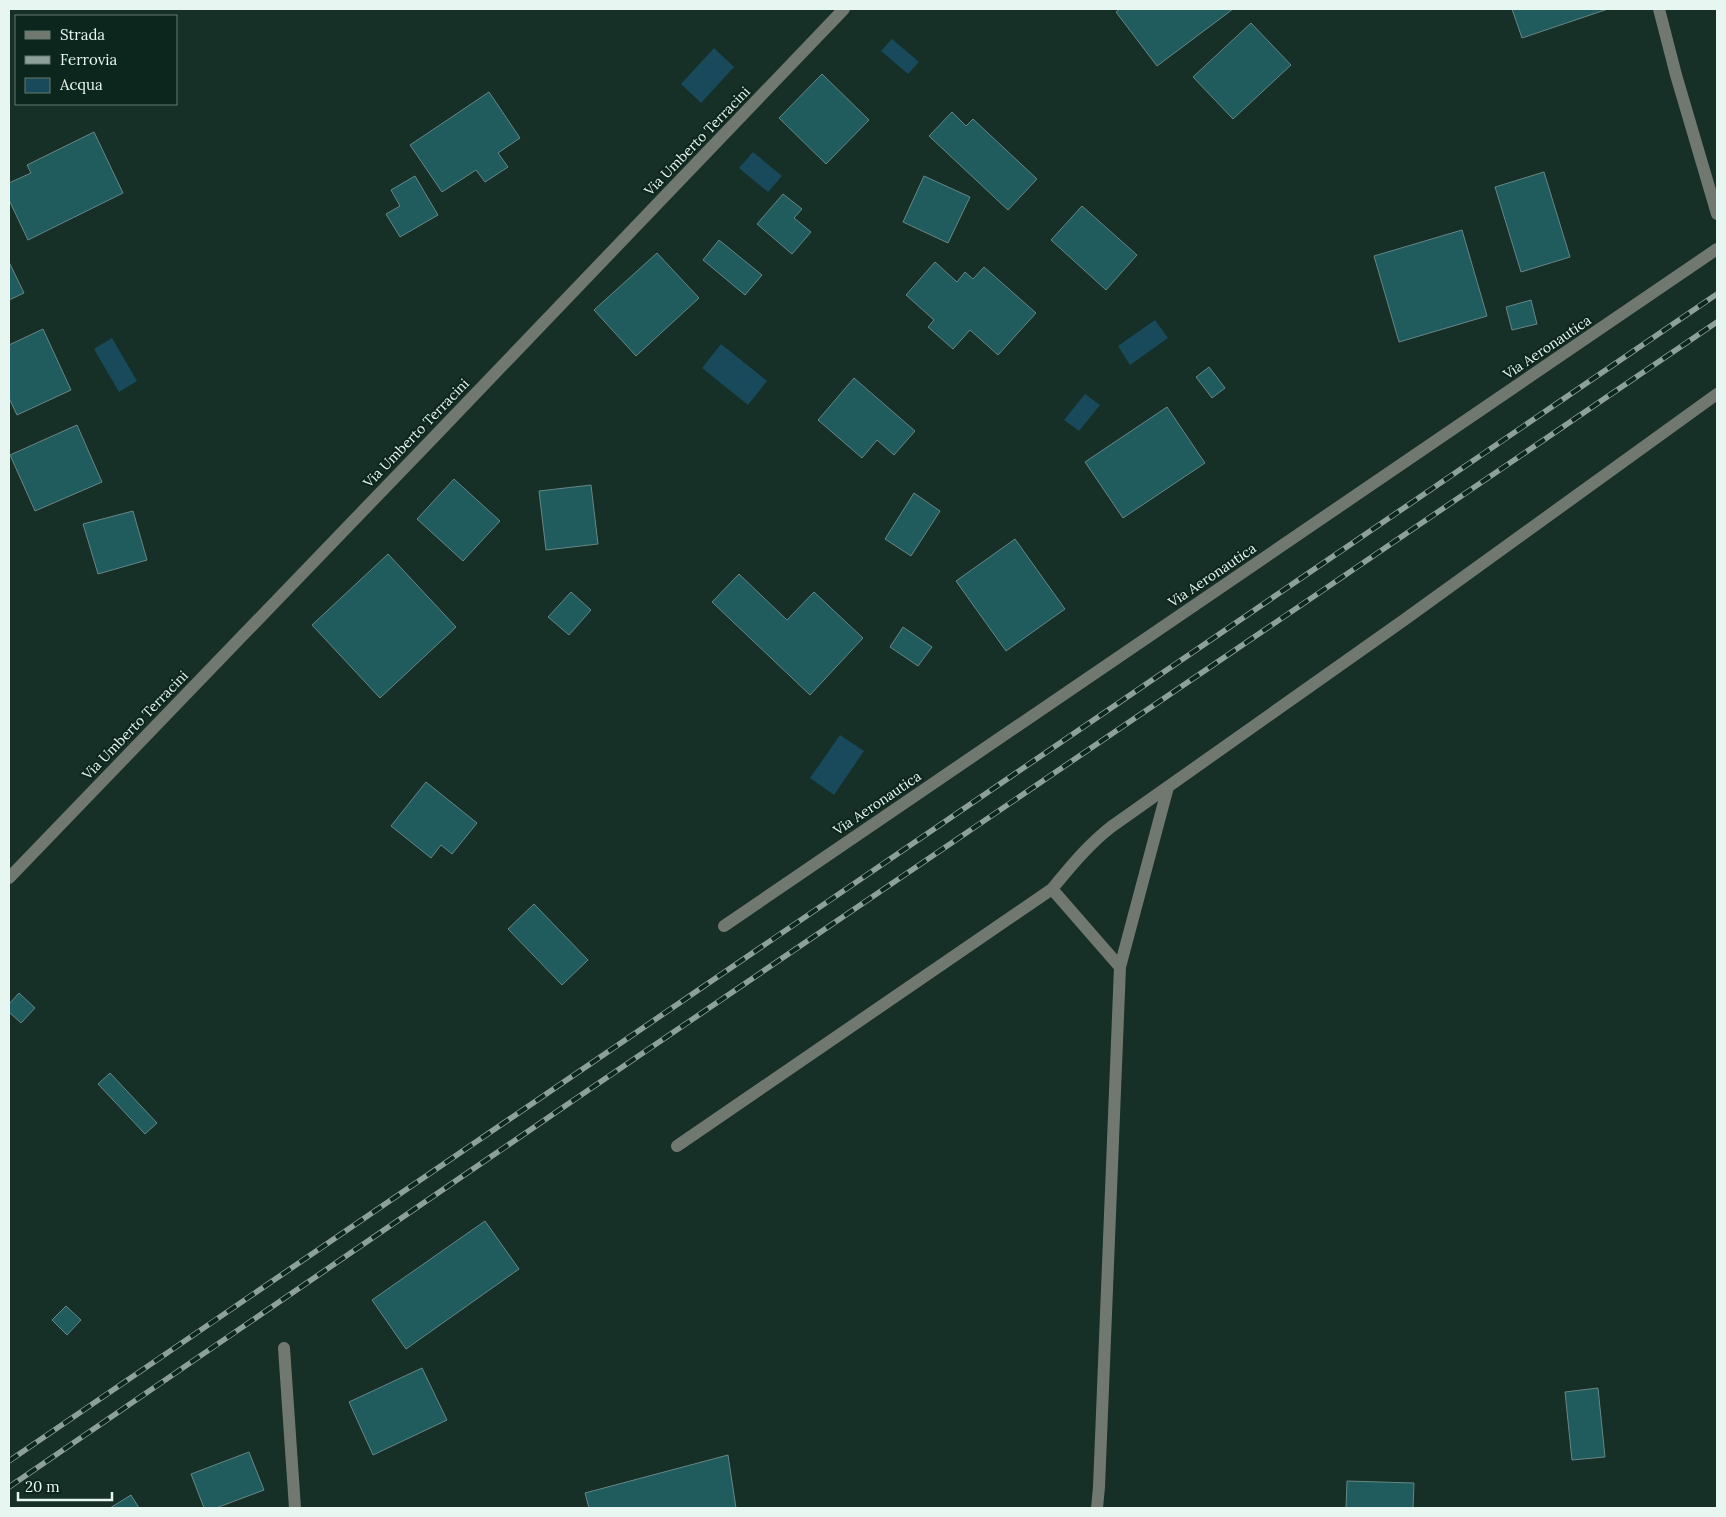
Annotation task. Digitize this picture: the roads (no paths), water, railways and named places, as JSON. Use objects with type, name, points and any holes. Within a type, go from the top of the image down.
[{"type":"street","name":"Via Umberto Terracini","points":[[9,878],[844,9]]},
{"type":"street","points":[[1659,9],[1676,75],[1717,214]]},
{"type":"street","name":"Via Aeronautica","points":[[724,926],[1717,250]]},
{"type":"street","points":[[677,1146],[1052,889],[1094,840],[1717,394]]},
{"type":"street","points":[[1097,1508],[1100,1477],[1120,967],[1168,787]]},
{"type":"street","points":[[1052,889],[1120,967]]},
{"type":"street","points":[[284,1348],[295,1508]]},
{"type":"water","points":[[892,39],[919,62],[908,74],[881,51]]},
{"type":"water","points":[[714,48],[734,67],[701,103],[681,84]]},
{"type":"water","points":[[753,152],[782,176],[768,192],[739,168]]},
{"type":"water","points":[[1155,320],[1168,338],[1130,365],[1118,346]]},
{"type":"water","points":[[112,338],[137,381],[119,392],[94,349]]},
{"type":"water","points":[[721,344],[767,381],[748,405],[702,368]]},
{"type":"water","points":[[1085,394],[1100,405],[1079,431],[1064,420]]},
{"type":"water","points":[[840,735],[864,751],[834,795],[810,778]]},
{"type":"railway","points":[[9,1461],[1717,294]]},
{"type":"railway","points":[[9,1487],[1717,322]]}]
